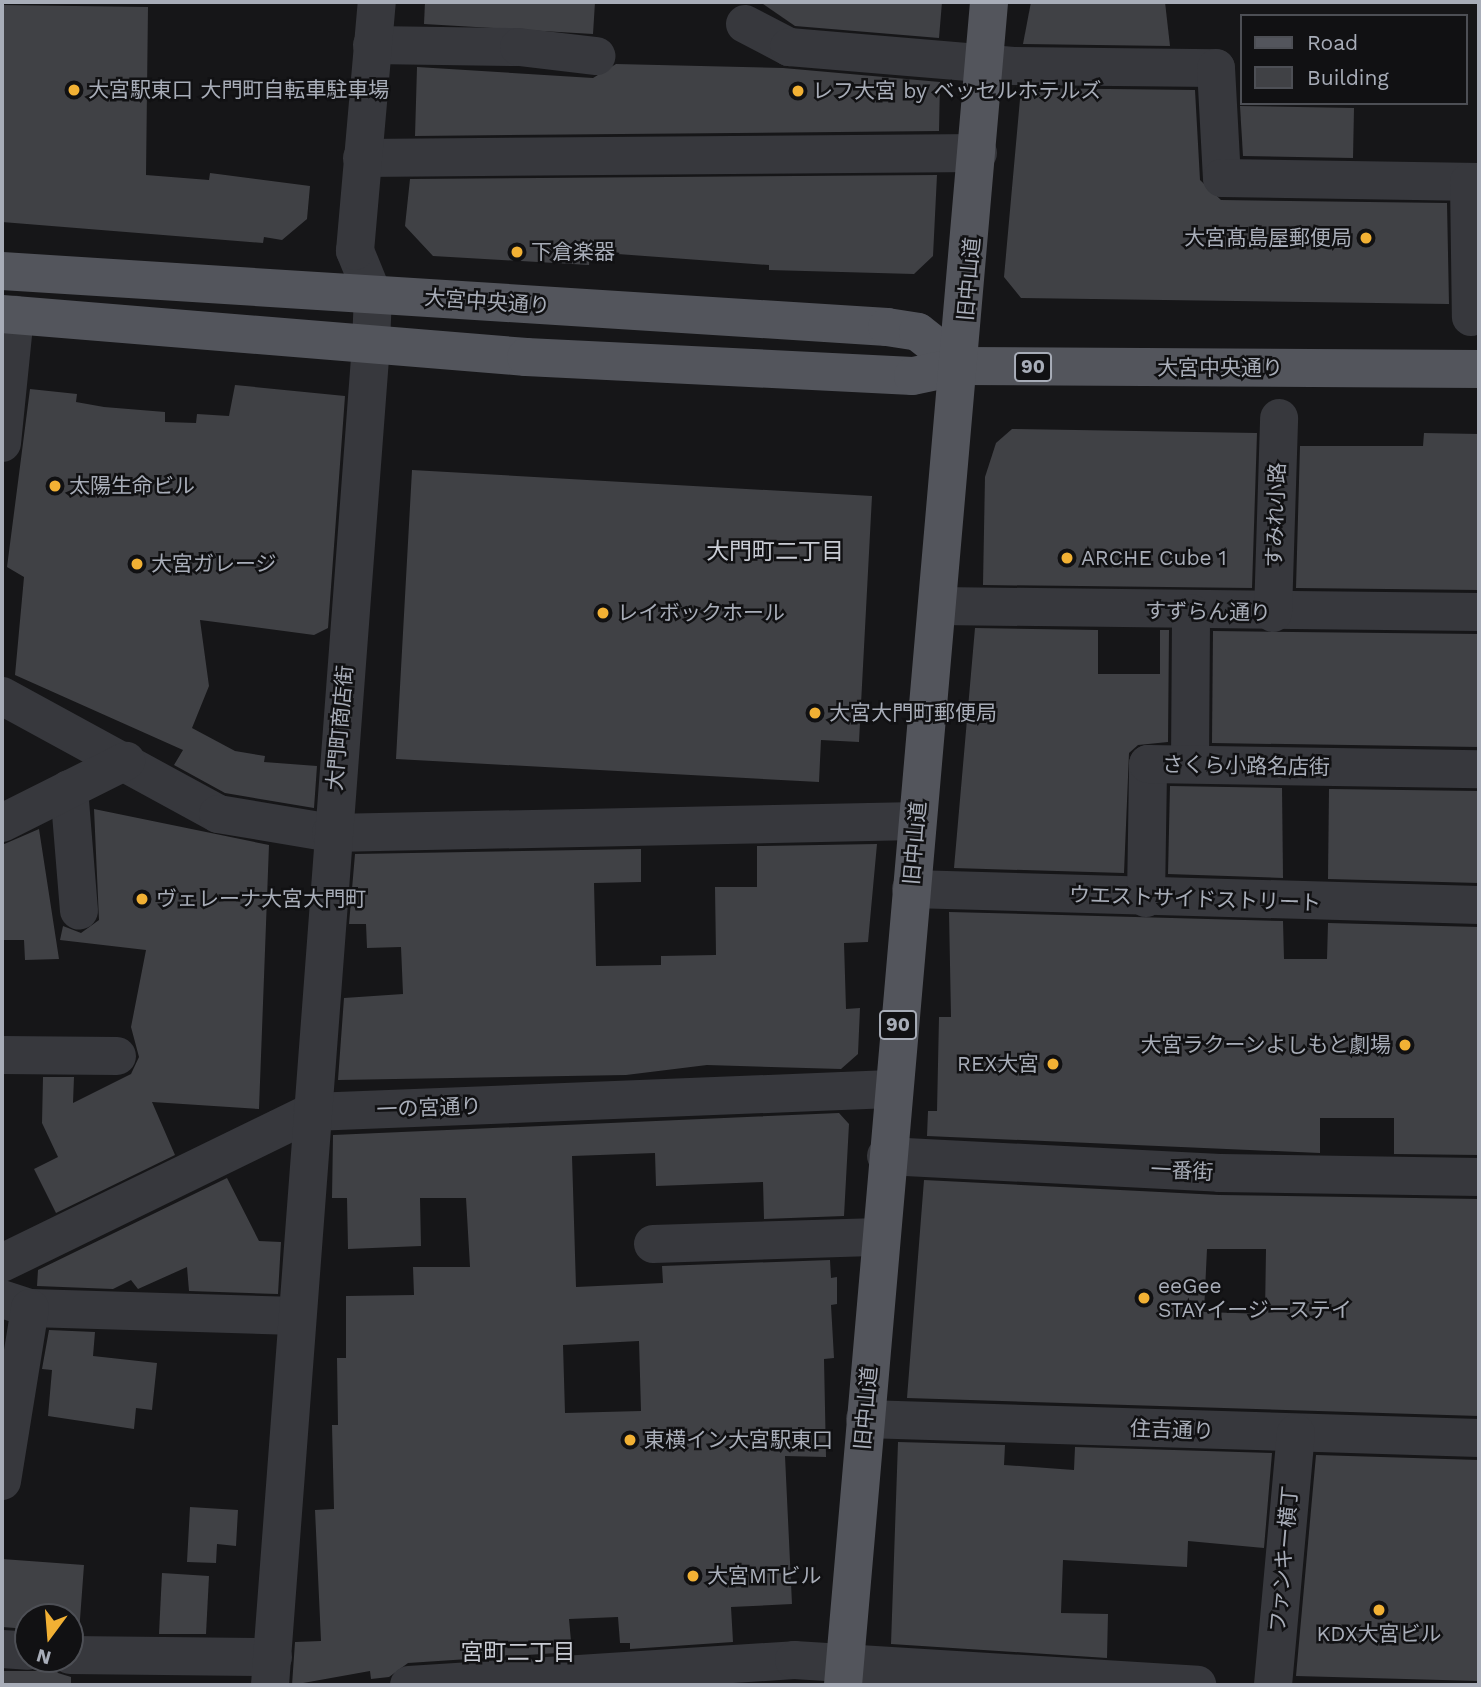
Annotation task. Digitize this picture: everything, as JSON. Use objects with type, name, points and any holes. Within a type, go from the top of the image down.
[{"type":"main road","name":"旧中山道","points":[[844,1674],[891,1089],[961,366],[989,2]]},
{"type":"main road","name":"大宮中央通り","points":[[2,271],[887,327],[919,332],[961,366]]},
{"type":"main road","name":"大宮中央通り","points":[[8,315],[371,344],[913,376],[961,366],[1479,369]]},
{"type":"street","points":[[373,295],[355,251],[377,2]]},
{"type":"street","points":[[745,24],[789,47],[985,63],[1216,68],[1222,178],[1474,182],[1471,317]]},
{"type":"street","points":[[372,45],[519,47],[596,56]]},
{"type":"street","points":[[362,158],[978,153]]},
{"type":"street","name":"大門町商店街","points":[[272,1671],[331,833],[373,295]]},
{"type":"street","points":[[2,443],[8,315]]},
{"type":"street","name":"すみれ小路","points":[[1273,613],[1279,418]]},
{"type":"street","name":"すずらん通り","points":[[938,606],[1191,613],[1479,612]]},
{"type":"street","points":[[1190,764],[1191,613]]},
{"type":"street","points":[[2,696],[126,761],[218,814],[331,833],[917,821]]},
{"type":"street","points":[[2,823],[126,761]]},
{"type":"street","name":"さくら小路名店街","points":[[1146,898],[1148,764],[1479,769]]},
{"type":"street","points":[[69,789],[79,911]]},
{"type":"street","name":"ウエストサイドストリート","points":[[911,889],[1146,898],[1479,905]]},
{"type":"street","points":[[2,1055],[117,1056]]},
{"type":"street","name":"一の宮通り","points":[[2,1263],[312,1112],[891,1089]]},
{"type":"street","name":"一番街","points":[[886,1156],[1220,1173],[1479,1177]]},
{"type":"street","points":[[653,1244],[880,1237]]},
{"type":"street","points":[[2,1481],[16,1304],[296,1316]]},
{"type":"street","name":"住吉通り","points":[[865,1419],[1479,1438]]},
{"type":"street","name":"ファンキー横丁","points":[[1273,1685],[1296,1433]]},
{"type":"street","points":[[409,1685],[794,1660],[844,1674],[1198,1685]]},
{"type":"street","points":[[85,1666],[272,1671]]},
{"type":"building","points":[[425,2],[595,2],[593,34],[424,24]]},
{"type":"building","points":[[760,2],[942,2],[939,38],[795,26]]},
{"type":"building","points":[[1031,2],[1165,2],[1170,46],[1023,44]]},
{"type":"building","points":[[2,5],[148,7],[146,175],[209,180],[210,173],[310,186],[307,219],[282,240],[264,237],[263,243],[2,222]]},
{"type":"building","points":[[616,64],[783,68],[940,82],[939,131],[415,136],[417,67],[593,78]]},
{"type":"building","points":[[1021,88],[1195,90],[1200,180],[1221,200],[1447,203],[1449,304],[1021,298],[1004,277]]},
{"type":"building","points":[[1240,106],[1354,108],[1353,158],[1243,156]]},
{"type":"building","points":[[937,175],[933,256],[914,274],[769,270],[769,265],[590,252],[589,265],[433,256],[405,226],[410,179]]},
{"type":"building","points":[[235,385],[345,396],[328,628],[314,635],[200,620],[209,686],[192,728],[235,751],[265,756],[264,762],[317,766],[314,808],[225,793],[174,765],[183,750],[15,675],[24,577],[7,567],[30,389],[77,394],[76,402],[104,407],[165,412],[165,422],[196,423],[197,414],[229,416]]},
{"type":"building","points":[[1012,429],[1257,433],[1252,588],[983,585],[985,477],[996,443]]},
{"type":"building","points":[[1424,433],[1479,434],[1479,590],[1296,588],[1300,446],[1423,446]]},
{"type":"building","points":[[412,470],[872,496],[859,742],[821,740],[819,782],[396,759]]},
{"type":"building","points":[[975,628],[1098,630],[1098,674],[1160,674],[1160,630],[1169,630],[1168,742],[1138,745],[1129,753],[1124,873],[954,868]]},
{"type":"building","points":[[1213,631],[1479,634],[1479,747],[1212,743]]},
{"type":"building","points":[[1170,786],[1282,788],[1283,878],[1168,874]]},
{"type":"building","points":[[1329,789],[1479,791],[1479,883],[1328,879]]},
{"type":"building","points":[[94,809],[269,845],[259,1109],[152,1102],[175,1155],[56,1213],[34,1169],[58,1157],[42,1123],[43,1077],[74,1077],[73,1103],[131,1074],[139,1057],[131,1027],[146,950],[60,940],[63,926],[81,933],[99,920]]},
{"type":"building","points":[[39,829],[59,959],[25,960],[24,940],[2,940],[2,845]]},
{"type":"building","points":[[877,844],[868,942],[844,943],[846,1009],[860,1008],[858,1054],[841,1069],[707,1065],[626,1075],[338,1080],[344,998],[403,994],[401,947],[367,948],[366,924],[349,924],[355,854],[641,849],[641,882],[594,883],[596,966],[661,965],[661,956],[716,955],[715,887],[757,887],[757,846]]},
{"type":"building","points":[[949,912],[1283,921],[1284,959],[1327,959],[1328,923],[1479,927],[1479,1155],[1394,1154],[1394,1118],[1320,1118],[1320,1153],[927,1136],[928,1111],[937,1111],[939,1017],[951,1017]]},
{"type":"building","points":[[839,1113],[849,1124],[844,1216],[764,1219],[763,1182],[656,1186],[655,1153],[572,1156],[576,1287],[663,1283],[662,1266],[830,1260],[831,1278],[837,1277],[837,1304],[831,1305],[834,1358],[824,1359],[826,1457],[785,1456],[792,1604],[731,1607],[733,1642],[630,1649],[630,1643],[620,1643],[618,1617],[569,1619],[572,1652],[408,1663],[389,1677],[371,1679],[370,1671],[292,1685],[295,1642],[321,1641],[315,1510],[334,1509],[332,1425],[338,1425],[337,1358],[346,1358],[346,1296],[414,1295],[413,1267],[470,1267],[466,1198],[420,1198],[421,1246],[348,1249],[347,1198],[332,1198],[333,1135]],"holes":[[[639,1341],[641,1411],[565,1413],[563,1345]]]},
{"type":"building","points":[[227,1178],[259,1241],[281,1242],[278,1294],[189,1291],[187,1267],[138,1289],[131,1280],[113,1289],[37,1286],[38,1270]]},
{"type":"building","points":[[924,1180],[1219,1195],[1479,1199],[1479,1416],[907,1398]],"holes":[[[1207,1249],[1266,1249],[1265,1314],[1204,1312]]]},
{"type":"building","points":[[49,1330],[95,1332],[93,1356],[157,1363],[152,1410],[136,1408],[134,1429],[48,1416],[52,1370],[42,1369]]},
{"type":"building","points":[[898,1442],[1005,1445],[1004,1465],[1074,1470],[1075,1447],[1272,1453],[1264,1548],[1188,1541],[1187,1567],[1063,1560],[1061,1613],[1108,1614],[1107,1658],[891,1644]]},
{"type":"building","points":[[1316,1455],[1479,1460],[1478,1681],[1296,1676]]},
{"type":"building","points":[[190,1507],[238,1510],[236,1546],[217,1544],[216,1563],[187,1562]]},
{"type":"building","points":[[2,1559],[84,1565],[81,1603],[14,1603],[14,1628],[2,1627]]},
{"type":"building","points":[[162,1573],[209,1576],[206,1634],[159,1634]]},
{"type":"building","points":[[2,1671],[58,1673],[71,1677],[71,1685],[2,1685]]},
{"type":"place","name":"大宮駅東口 大門町自転車駐車場","points":[[74,90]]},
{"type":"place","name":"レフ大宮 by ベッセルホテルズ","points":[[798,91]]},
{"type":"place","name":"大宮髙島屋郵便局","points":[[1366,238]]},
{"type":"place","name":"下倉楽器","points":[[517,252]]},
{"type":"place","name":"太陽生命ビル","points":[[55,486]]},
{"type":"place","name":"ARCHE Cube 1","points":[[1067,558]]},
{"type":"place","name":"大宮ガレージ","points":[[137,564]]},
{"type":"place","name":"レイボックホール","points":[[603,613]]},
{"type":"place","name":"大宮大門町郵便局","points":[[815,713]]},
{"type":"place","name":"ヴェレーナ大宮大門町","points":[[142,899]]},
{"type":"place","name":"大宮ラクーンよしもと劇場","points":[[1405,1045]]},
{"type":"place","name":"REX大宮","points":[[1053,1064]]},
{"type":"place","name":"eeGee STAYイージーステイ","points":[[1144,1298]]},
{"type":"place","name":"東横イン大宮駅東口","points":[[630,1440]]},
{"type":"place","name":"大宮MTビル","points":[[693,1576]]},
{"type":"place","name":"KDX大宮ビル","points":[[1379,1610]]},
{"type":"district","name":"大門町二丁目","points":[[775,552]]},
{"type":"district","name":"宮町二丁目","points":[[518,1653]]}]
